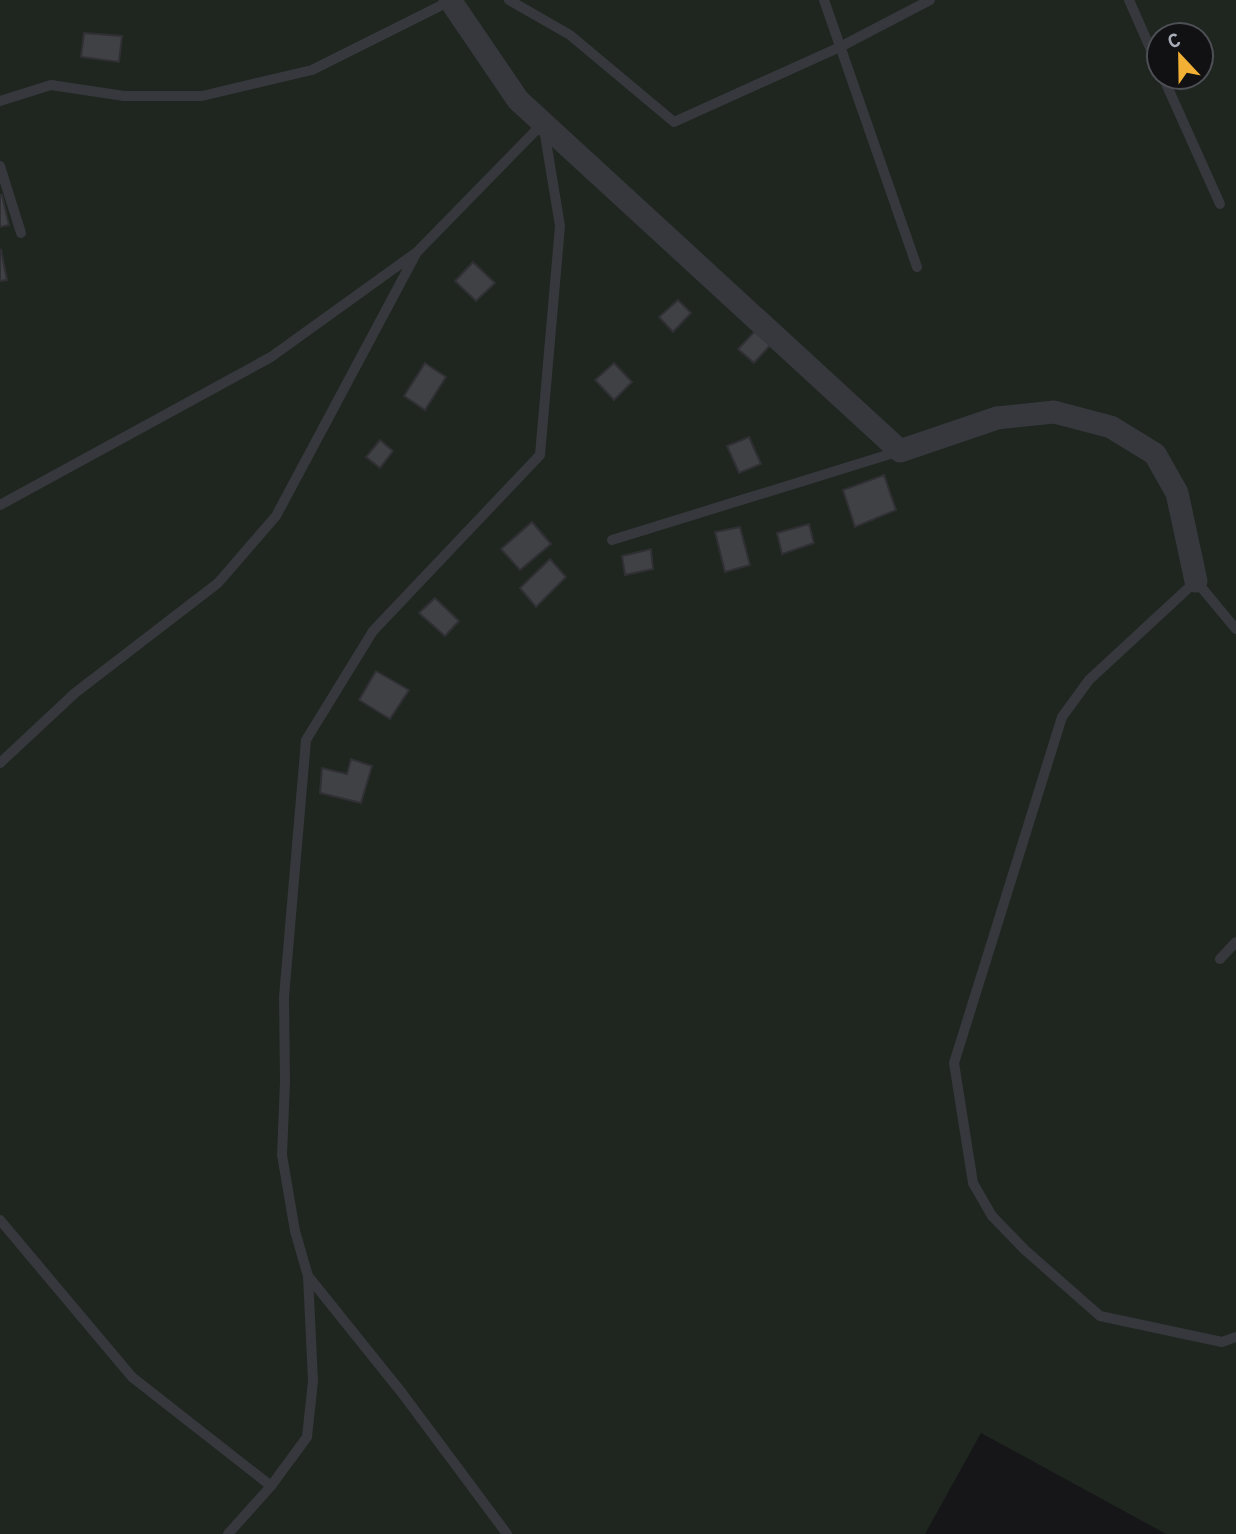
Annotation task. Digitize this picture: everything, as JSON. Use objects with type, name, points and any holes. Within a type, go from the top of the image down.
[{"type":"street","points":[[450,0],[518,100],[900,451],[997,418],[1054,412],[1111,427],[1155,454],[1177,493],[1196,581]]},
{"type":"lane","points":[[0,101],[51,85],[124,96],[202,96],[312,70],[450,0]]},
{"type":"lane","points":[[509,0],[570,35],[674,122],[841,47],[929,0]]},
{"type":"lane","points":[[824,0],[917,267]]},
{"type":"lane","points":[[1129,0],[1145,36]]},
{"type":"lane","points":[[1169,91],[1220,204]]},
{"type":"lane","points":[[0,505],[271,357],[417,253],[543,123]]},
{"type":"lane","points":[[228,1534],[271,1486],[307,1437],[313,1381],[308,1276],[295,1231],[282,1155],[284,997],[306,740],[373,631],[540,455],[560,226],[543,123]]},
{"type":"lane","points":[[0,166],[21,233]]},
{"type":"lane","points":[[0,764],[75,693],[218,583],[276,516],[417,253]]},
{"type":"lane","points":[[612,540],[900,451]]},
{"type":"lane","points":[[1236,629],[1196,581],[1089,680],[1062,717],[954,1063],[973,1183],[992,1216],[1025,1250],[1100,1316],[1222,1342],[1236,1337]]},
{"type":"lane","points":[[1220,959],[1236,942]]},
{"type":"lane","points":[[0,1220],[132,1377],[271,1486]]},
{"type":"lane","points":[[308,1276],[402,1393],[507,1534]]},
{"type":"shaded area","points":[[0,0],[1236,0],[1236,1534],[1166,1534],[981,1433],[925,1534],[0,1534]]},
{"type":"building","points":[[84,33],[122,36],[119,62],[81,57]]},
{"type":"building","points":[[0,195],[9,225],[0,227]]},
{"type":"building","points":[[0,251],[7,280],[0,281]]},
{"type":"building","points":[[473,262],[495,283],[476,301],[455,281]]},
{"type":"building","points":[[678,300],[691,313],[673,332],[659,317]]},
{"type":"building","points":[[757,329],[773,342],[754,363],[738,349]]},
{"type":"building","points":[[425,363],[446,377],[425,410],[404,396]]},
{"type":"building","points":[[614,363],[632,382],[614,400],[595,380]]},
{"type":"building","points":[[749,437],[761,464],[739,473],[727,446]]},
{"type":"building","points":[[380,440],[393,451],[380,468],[366,457]]},
{"type":"building","points":[[884,475],[896,510],[855,527],[843,490]]},
{"type":"building","points":[[532,522],[551,544],[520,570],[501,549]]},
{"type":"building","points":[[809,524],[814,543],[782,554],[777,533]]},
{"type":"building","points":[[740,527],[750,565],[725,572],[715,532]]},
{"type":"building","points":[[651,549],[653,569],[625,575],[622,556]]},
{"type":"building","points":[[550,559],[566,577],[536,607],[520,588]]},
{"type":"building","points":[[435,598],[459,621],[445,636],[419,613]]},
{"type":"building","points":[[376,671],[409,690],[390,719],[359,700]]},
{"type":"building","points":[[351,759],[372,766],[361,803],[320,793],[322,768],[347,774]]}]
